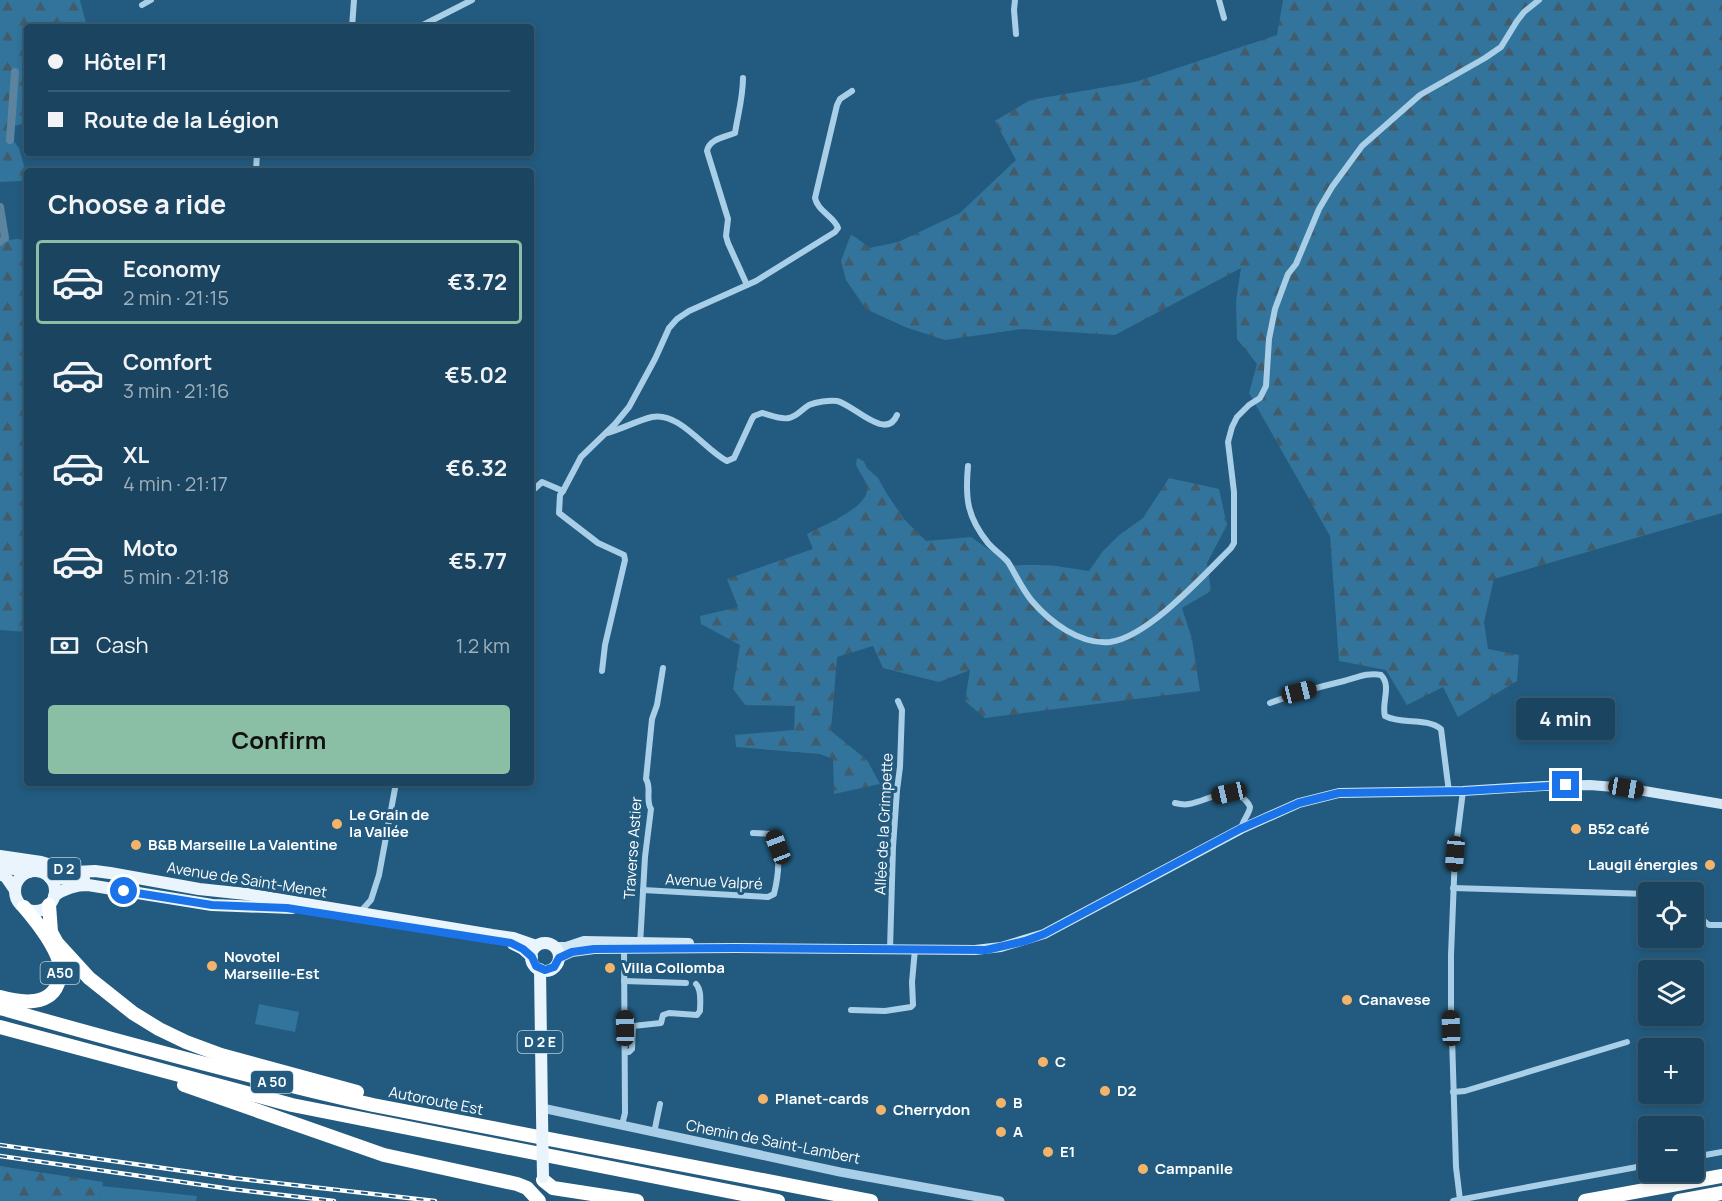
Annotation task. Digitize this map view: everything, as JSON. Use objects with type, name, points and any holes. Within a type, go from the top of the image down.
[{"type":"highway","points":[[52,900],[49,924],[57,943],[89,978],[133,1013],[159,1029],[195,1046],[272,1070],[507,1131]]},
{"type":"highway","name":"A50","points":[[0,998],[18,1002],[41,1000],[57,986],[59,960],[39,925],[24,907]]},
{"type":"highway","name":"Autoroute Est","points":[[0,1008],[293,1087],[373,1105],[871,1201]]},
{"type":"highway","name":"A 50","points":[[0,1027],[292,1105],[778,1201]]},
{"type":"highway","points":[[88,1052],[384,1155],[518,1184],[527,1188],[542,1201],[578,1191]]},
{"type":"highway","points":[[1585,1201],[1722,1176]]},
{"type":"highway","points":[[543,1179],[553,1188],[638,1201]]},
{"type":"highway","points":[[1679,1201],[1722,1193]]},
{"type":"main road","points":[[557,953],[566,947],[584,941],[624,945],[728,948],[986,950],[1001,948],[1044,934],[1240,829],[1299,803],[1339,793],[1449,792],[1590,785],[1626,788],[1722,804]]},
{"type":"main road","name":"Avenue de Saint-Menet","points":[[0,856],[40,862],[75,872],[95,871],[355,915]]},
{"type":"main road","name":"D 2","points":[[0,863],[29,872]]},
{"type":"main road","points":[[0,874],[6,877],[15,890],[17,900],[24,907],[37,911],[44,909],[52,900],[54,884],[50,878],[40,872],[29,872],[22,876],[15,890]]},
{"type":"main road","name":"Avenue de Saint-Menet","points":[[50,878],[69,879],[94,875],[129,877]]},
{"type":"main road","name":"Avenue de Saint-Menet","points":[[52,900],[66,888],[88,885],[212,905],[287,908],[355,915]]},
{"type":"main road","points":[[118,885],[200,898],[244,901],[287,908]]},
{"type":"main road","name":"D 2","points":[[355,915],[377,915],[513,938],[534,952]]},
{"type":"main road","name":"D 2","points":[[355,915],[511,943],[534,952]]},
{"type":"main road","points":[[544,943],[552,945],[557,953],[554,967],[540,969],[533,962],[534,952],[544,943]]},
{"type":"main road","name":"D 2 E","points":[[540,969],[543,1179]]},
{"type":"main road","points":[[542,1201],[543,1179]]},
{"type":"street","points":[[142,5],[151,0]]},
{"type":"street","points":[[352,24],[354,0]]},
{"type":"street","points":[[425,24],[472,0]]},
{"type":"street","points":[[1015,0],[1016,34]]},
{"type":"street","points":[[1220,0],[1224,18]]},
{"type":"street","points":[[968,466],[967,505],[976,522],[988,542],[1007,561],[1022,588],[1043,613],[1059,626],[1076,635],[1108,642],[1122,639],[1135,632],[1177,602],[1234,543],[1234,492],[1228,442],[1237,417],[1260,398],[1266,386],[1269,339],[1275,309],[1288,274],[1296,264],[1318,209],[1362,146],[1420,95],[1501,47],[1524,12],[1539,0]]},
{"type":"street","points":[[743,78],[743,96],[738,110],[735,133],[711,143],[707,146],[707,151],[728,219],[726,236],[728,243],[747,285]]},
{"type":"street","points":[[602,671],[603,657],[625,560],[624,555],[598,543],[559,513],[560,495],[581,457],[629,407],[669,328],[676,319],[774,271],[838,228],[837,224],[816,205],[815,198],[837,105],[840,99],[852,91]]},
{"type":"street","points":[[604,434],[651,418],[663,417],[680,424],[727,461],[735,459],[752,419],[758,414],[786,418],[798,414],[809,406],[835,401],[843,403],[879,425],[891,424],[897,415]]},
{"type":"street","points":[[534,489],[542,482],[562,491]]},
{"type":"street","name":"Traverse Astier","points":[[640,945],[651,809],[648,806],[649,784],[646,779],[652,719],[655,715],[663,668]]},
{"type":"street","points":[[1270,703],[1299,692],[1361,676],[1381,675],[1386,681],[1383,712],[1385,716],[1434,724],[1441,729],[1449,792]]},
{"type":"street","name":"Allée de la Grimpette","points":[[890,949],[893,848],[902,710],[898,700]]},
{"type":"street","points":[[355,915],[371,900],[380,869],[395,786]]},
{"type":"street","points":[[1464,791],[1456,839],[1451,975],[1457,1200],[1638,1167]]},
{"type":"street","points":[[1175,803],[1190,804],[1229,793],[1237,794],[1250,807],[1241,822],[1240,829]]},
{"type":"street","name":"Avenue Valpré","points":[[643,890],[768,897],[774,894],[778,880],[778,847],[773,834],[753,833]]},
{"type":"street","points":[[1453,888],[1638,894]]},
{"type":"street","points":[[371,900],[377,915]]},
{"type":"street","points":[[1704,921],[1709,925],[1722,925]]},
{"type":"street","points":[[622,1125],[625,1113],[624,945]]},
{"type":"street","points":[[851,1010],[885,1011],[911,1007],[913,1005],[912,982],[915,949]]},
{"type":"street","points":[[624,981],[686,983]]},
{"type":"street","points":[[625,1052],[630,1052],[632,1049],[633,1026],[661,1023],[663,1016],[669,1013],[697,1015],[700,1011],[700,997],[696,984]]},
{"type":"street","points":[[1453,1092],[1477,1088],[1627,1042]]},
{"type":"street","points":[[654,1133],[660,1104]]},
{"type":"street","name":"Chemin de Saint-Lambert","points":[[542,1112],[622,1125],[840,1172],[1000,1201]]},
{"type":"street","points":[[1704,1155],[1722,1152]]},
{"type":"green space","points":[[0,0],[80,0],[86,24],[24,24],[24,123],[12,127],[9,135],[19,148],[25,168],[24,178],[21,181],[0,182]]},
{"type":"green space","points":[[1283,0],[1722,0],[1722,513],[1494,579],[1484,622],[1488,649],[1519,655],[1517,681],[1458,717],[1443,687],[1407,705],[1386,670],[1339,661],[1330,536],[1249,393],[1257,364],[1237,339],[1236,301],[1241,268],[1115,335],[1022,329],[945,340],[905,327],[866,309],[846,280],[841,261],[851,234],[870,248],[898,242],[960,213],[1016,160],[995,121],[1030,100],[1135,82],[1277,35]]},
{"type":"green space","points":[[24,240],[24,632],[0,630],[0,241]]},
{"type":"green space","points":[[857,458],[863,460],[867,468],[878,478],[904,519],[926,541],[971,537],[1001,558],[1016,565],[1049,565],[1089,571],[1103,551],[1118,536],[1143,518],[1169,478],[1219,489],[1227,525],[1207,563],[1211,591],[1182,608],[1192,639],[1200,691],[985,718],[965,701],[970,670],[939,682],[883,668],[873,646],[837,657],[831,731],[867,760],[880,784],[834,794],[833,759],[820,754],[736,747],[735,735],[794,730],[795,706],[745,705],[733,689],[740,645],[701,624],[700,616],[738,607],[727,579],[813,549],[807,534],[842,516],[859,504],[867,488],[856,465]]},
{"type":"green space","points":[[259,1004],[299,1012],[295,1032],[255,1024]]},
{"type":"green space","points":[[0,1166],[103,1182],[100,1201],[0,1201]]},
{"type":"green space","points":[[102,1186],[197,1196],[196,1201],[100,1201]]},
{"type":"waterway","points":[[10,140],[15,72]]},
{"type":"waterway","points":[[0,207],[5,238]]},
{"type":"tunnel","points":[[19,868],[61,875]]},
{"type":"railway","points":[[0,1145],[233,1178],[435,1201]]},
{"type":"railway","points":[[0,1156],[231,1189],[334,1201]]},
{"type":"place","name":"Le Grain de la Vallée","points":[[337,824]]},
{"type":"place","name":"B52 café","points":[[1576,829]]},
{"type":"place","name":"B&B Marseille La Valentine","points":[[136,845]]},
{"type":"place","name":"Laugil énergies","points":[[1710,865]]},
{"type":"place","name":"Novotel Marseille-Est","points":[[212,966]]},
{"type":"place","name":"Villa Collomba","points":[[610,968]]},
{"type":"place","name":"Canavese","points":[[1347,1000]]},
{"type":"place","name":"C","points":[[1043,1062]]},
{"type":"place","name":"D2","points":[[1105,1091]]},
{"type":"place","name":"Planet-cards","points":[[763,1099]]},
{"type":"place","name":"B","points":[[1001,1103]]},
{"type":"place","name":"Cherrydon","points":[[881,1110]]},
{"type":"place","name":"A","points":[[1001,1132]]},
{"type":"place","name":"E1","points":[[1048,1152]]},
{"type":"place","name":"Campanile","points":[[1143,1169]]},
{"type":"route","points":[[124,891],[212,905],[287,908],[511,943],[523,949],[532,957],[536,966],[545,970],[554,967],[559,958],[572,952],[594,949],[986,950],[1001,948],[1044,934],[1240,829],[1281,810],[1319,797],[1359,792],[1464,791],[1566,785]]}]
